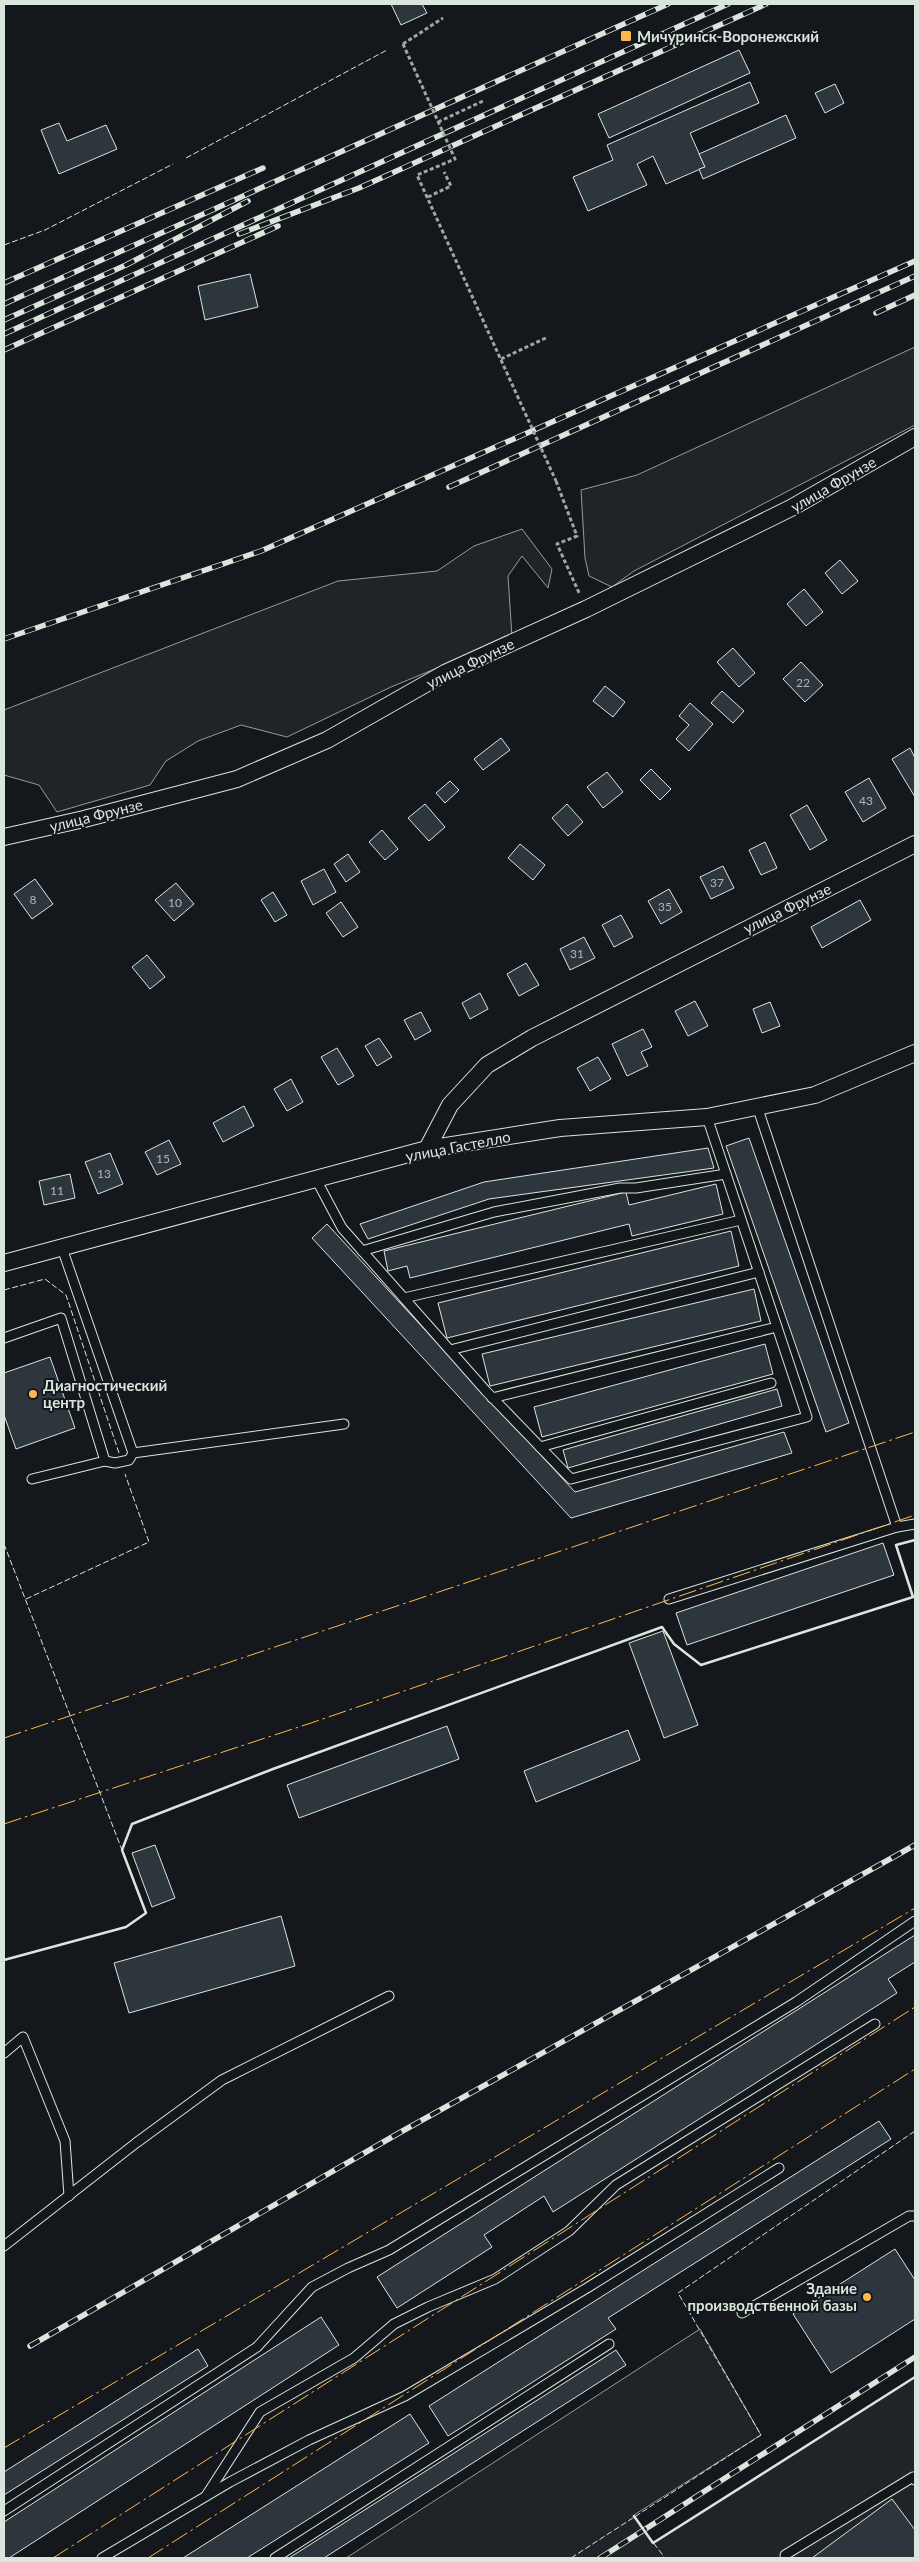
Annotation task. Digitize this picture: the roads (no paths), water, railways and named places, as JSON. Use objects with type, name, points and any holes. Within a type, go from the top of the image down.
[{"type":"street","name":"улица Фрунзе","points":[[4,837],[84,819],[237,779],[327,740],[445,673],[586,609],[791,508],[915,437]]},
{"type":"street","name":"улица Фрунзе","points":[[428,1149],[450,1105],[487,1064],[540,1033],[915,844]]},
{"type":"street","name":"улица Гастелло","points":[[4,1263],[317,1181],[428,1149],[560,1128],[707,1118],[756,1106],[815,1095],[915,1053]]},
{"type":"lane","points":[[756,1106],[898,1527]]},
{"type":"lane","points":[[317,1181],[342,1228],[492,1398],[572,1479],[807,1417],[707,1118]]},
{"type":"lane","points":[[362,1251],[494,1212],[620,1188],[636,1188],[726,1174]]},
{"type":"lane","points":[[404,1298],[741,1220]]},
{"type":"lane","points":[[32,1479],[105,1460],[115,1463],[129,1460],[133,1453],[62,1248]]},
{"type":"lane","points":[[450,1350],[759,1272]]},
{"type":"lane","points":[[4,1338],[61,1318],[105,1460]]},
{"type":"lane","points":[[492,1398],[777,1327]]},
{"type":"lane","points":[[540,1447],[771,1383]]},
{"type":"lane","points":[[133,1453],[344,1424]]},
{"type":"lane","points":[[669,1599],[898,1527],[915,1524]]},
{"type":"lane","points":[[4,2511],[257,2347],[312,2287],[348,2268],[389,2250],[796,2002],[915,1922]]},
{"type":"lane","points":[[4,2246],[136,2143],[222,2080],[389,1996]]},
{"type":"lane","points":[[206,2496],[260,2412],[354,2358],[394,2324],[428,2307],[495,2279],[568,2231],[616,2184],[875,2024]]},
{"type":"lane","points":[[4,2053],[22,2037],[65,2141],[69,2196]]},
{"type":"lane","points":[[102,2558],[206,2496],[309,2440],[405,2396],[587,2288],[779,2168]]},
{"type":"lane","points":[[742,2313],[909,2216],[915,2216]]},
{"type":"lane","points":[[275,2558],[609,2344]]},
{"type":"lane","points":[[785,2555],[913,2477],[915,2480]]},
{"type":"railway","points":[[4,304],[668,4]]},
{"type":"railway","points":[[4,334],[728,4]]},
{"type":"railway","points":[[239,234],[359,188],[766,4]]},
{"type":"railway","points":[[4,283],[263,168]]},
{"type":"railway","points":[[4,320],[126,265],[248,201]]},
{"type":"railway","points":[[4,350],[278,226]]},
{"type":"railway","points":[[4,639],[261,551],[915,261]]},
{"type":"railway","points":[[449,487],[915,276]]},
{"type":"railway","points":[[876,313],[915,295]]},
{"type":"railway","points":[[30,2346],[399,2133],[915,1845]]},
{"type":"railway","points":[[600,2558],[915,2357]]},
{"type":"place","name":"Мичуринск-Воронежский","points":[[626,36]]},
{"type":"place","name":"Диагностический центр","points":[[33,1394]]},
{"type":"place","name":"Здание производственной базы","points":[[867,2297]]}]
